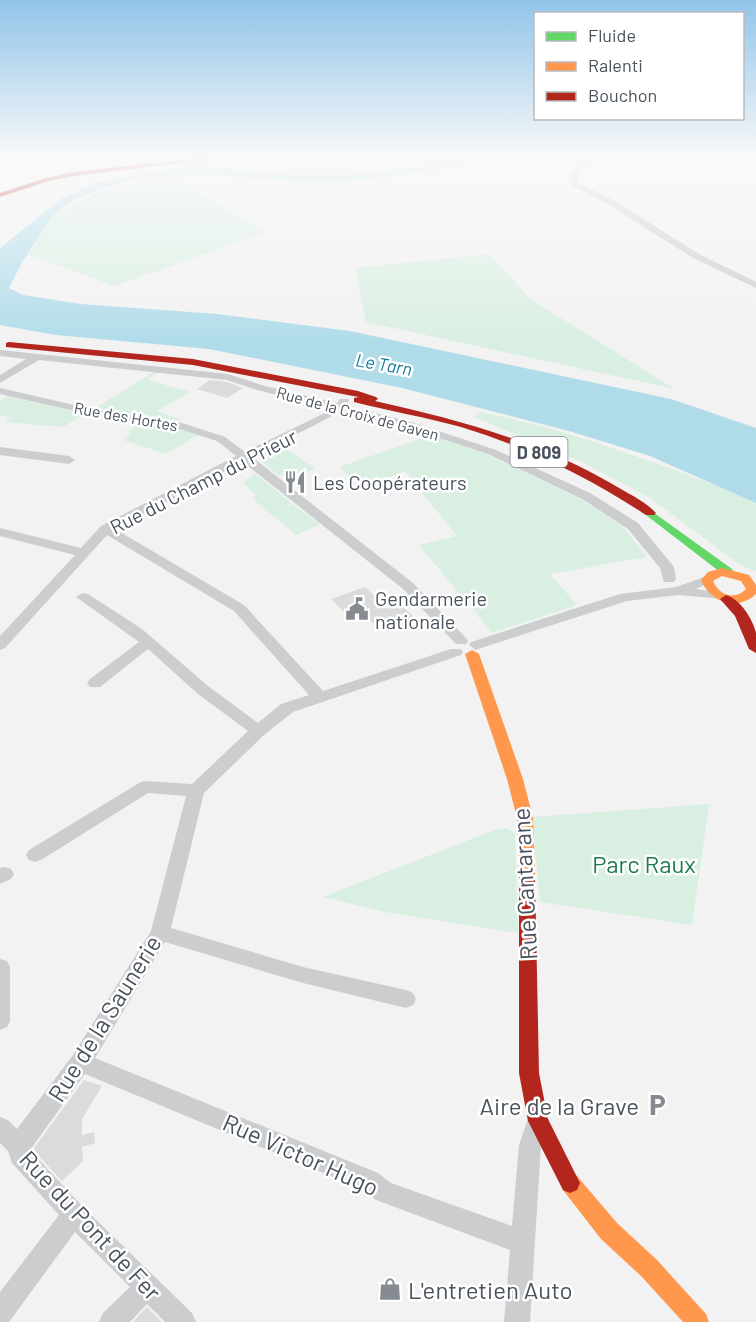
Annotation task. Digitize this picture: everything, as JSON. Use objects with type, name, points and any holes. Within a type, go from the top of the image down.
[{"type":"main road","name":"D 809","points":[[3,347],[97,352],[193,362],[320,388],[351,399],[392,406],[476,429],[541,452],[602,481],[641,505],[729,572]]},
{"type":"main road","name":"D 809","points":[[3,347],[97,352]]},
{"type":"main road","name":"D 809","points":[[177,361],[206,370],[235,370]]},
{"type":"main road","name":"D 809","points":[[671,529],[704,565],[708,579]]},
{"type":"main road","points":[[723,597],[747,597],[753,590],[749,581],[729,572],[717,573],[708,579],[708,589],[723,597],[741,614],[756,650]]},
{"type":"main road","points":[[747,597],[756,619]]},
{"type":"main road","name":"Rue Cantarane","points":[[466,648],[515,779],[525,818],[529,914],[529,1073],[538,1121],[567,1180],[609,1231],[649,1268],[698,1322]]},
{"type":"street","points":[[637,219],[696,256],[756,285]]},
{"type":"street","name":"Rue de la Croix de Gaven","points":[[3,347],[35,358],[206,370],[261,388],[351,399],[423,429],[492,452],[586,496],[633,526],[667,567],[673,585]]},
{"type":"street","points":[[0,380],[47,349]]},
{"type":"street","name":"Rue des Hortes","points":[[0,392],[92,412],[178,424],[221,439],[408,586],[466,648]]},
{"type":"street","name":"Rue du Champ du Prieur","points":[[0,645],[106,529],[186,485],[336,412],[351,399]]},
{"type":"street","points":[[0,451],[69,460]]},
{"type":"street","points":[[106,529],[239,608],[319,696]]},
{"type":"street","points":[[0,532],[83,553]]},
{"type":"street","points":[[34,855],[145,787],[196,790],[258,731],[287,708],[625,597],[708,579]]},
{"type":"street","points":[[673,585],[723,597]]},
{"type":"street","points":[[83,597],[148,642],[203,690],[258,731]]},
{"type":"street","points":[[95,683],[148,642]]},
{"type":"street","name":"Rue de la Saunerie","points":[[18,1145],[81,1062],[160,933],[196,790]]},
{"type":"street","points":[[160,933],[303,975],[406,999]]},
{"type":"street","points":[[0,967],[0,1021]]},
{"type":"street","name":"Rue Victor Hugo","points":[[81,1062],[370,1181],[384,1192],[522,1242]]},
{"type":"street","name":"Rue Cantarane","points":[[517,1322],[530,1145],[538,1121]]},
{"type":"street","name":"Rue du Pont de Fer","points":[[0,1128],[18,1145],[20,1155],[74,1214],[183,1322]]},
{"type":"street","points":[[0,1313],[74,1214]]},
{"type":"street","points":[[112,1322],[147,1287]]},
{"type":"green space","points":[[50,219],[242,219],[266,232],[115,286],[29,255]]},
{"type":"green space","points":[[489,254],[533,301],[675,389],[366,322],[355,268]]},
{"type":"green space","points":[[154,372],[159,372],[148,380],[190,392],[157,411],[180,419],[179,421],[95,408]]},
{"type":"green space","points":[[7,396],[84,414],[63,427],[5,422],[11,417],[0,415],[0,401]]},
{"type":"green space","points":[[480,412],[586,439],[756,499],[756,571],[740,565],[650,498],[582,462],[474,417]]},
{"type":"green space","points":[[139,423],[183,430],[198,435],[166,454],[123,440],[131,433],[127,432]]},
{"type":"green space","points":[[432,435],[486,454],[577,497],[621,525],[647,557],[550,574],[577,605],[492,633],[419,545],[457,536],[405,471],[363,487],[339,467]]},
{"type":"green space","points":[[286,448],[315,469],[294,477],[288,473],[279,476],[261,461]]},
{"type":"green space","points":[[255,473],[291,503],[277,510],[292,504],[320,524],[296,535],[254,500],[255,494],[243,483]]},
{"type":"green space","name":"Parc Raux","points":[[709,804],[692,925],[540,902],[532,817]]},
{"type":"green space","points":[[507,828],[515,833],[518,933],[385,912],[323,897],[497,829]]},
{"type":"water","name":"Le Tarn","points":[[36,219],[50,219],[9,288],[23,295],[81,304],[217,314],[350,331],[671,399],[756,428],[756,503],[650,456],[569,431],[402,388],[209,349],[56,335],[0,325],[0,248]]},
{"type":"building","points":[[210,380],[227,382],[243,388],[227,398],[197,389]]},
{"type":"building","name":"Gendarmerie nationale","points":[[365,587],[388,609],[400,604],[416,619],[388,632],[382,627],[378,628],[363,613],[350,618],[331,599]]},
{"type":"building","points":[[84,1080],[102,1086],[82,1119],[82,1135],[94,1132],[95,1143],[82,1147],[83,1161],[62,1181],[34,1151],[34,1148]]},
{"type":"building","points":[[147,1307],[162,1322],[133,1322]]},
{"type":"traffic: fast","points":[[650,513],[728,572]]},
{"type":"traffic: slow","points":[[722,572],[745,578],[753,590],[741,599],[720,597],[714,593],[707,580],[712,575],[722,572]]},
{"type":"traffic: slow","points":[[472,654],[515,779],[525,818],[527,876]]},
{"type":"traffic: slow","points":[[570,1183],[609,1231],[649,1268],[698,1322]]},
{"type":"traffic: jam","points":[[9,345],[193,362],[355,393],[373,399]]},
{"type":"traffic: jam","points":[[357,400],[451,421],[513,441],[584,473],[650,513]]},
{"type":"traffic: jam","points":[[726,599],[741,614],[756,649]]},
{"type":"traffic: jam","points":[[527,876],[529,1073],[538,1121],[570,1183]]},
{"type":"place","name":"Les Coopérateurs","points":[[295,482]]},
{"type":"place","name":"Gendarmerie nationale","points":[[357,609]]},
{"type":"place","name":"Aire de la Grave","points":[[657,1105]]},
{"type":"place","name":"L'entretien Auto","points":[[390,1289]]}]
